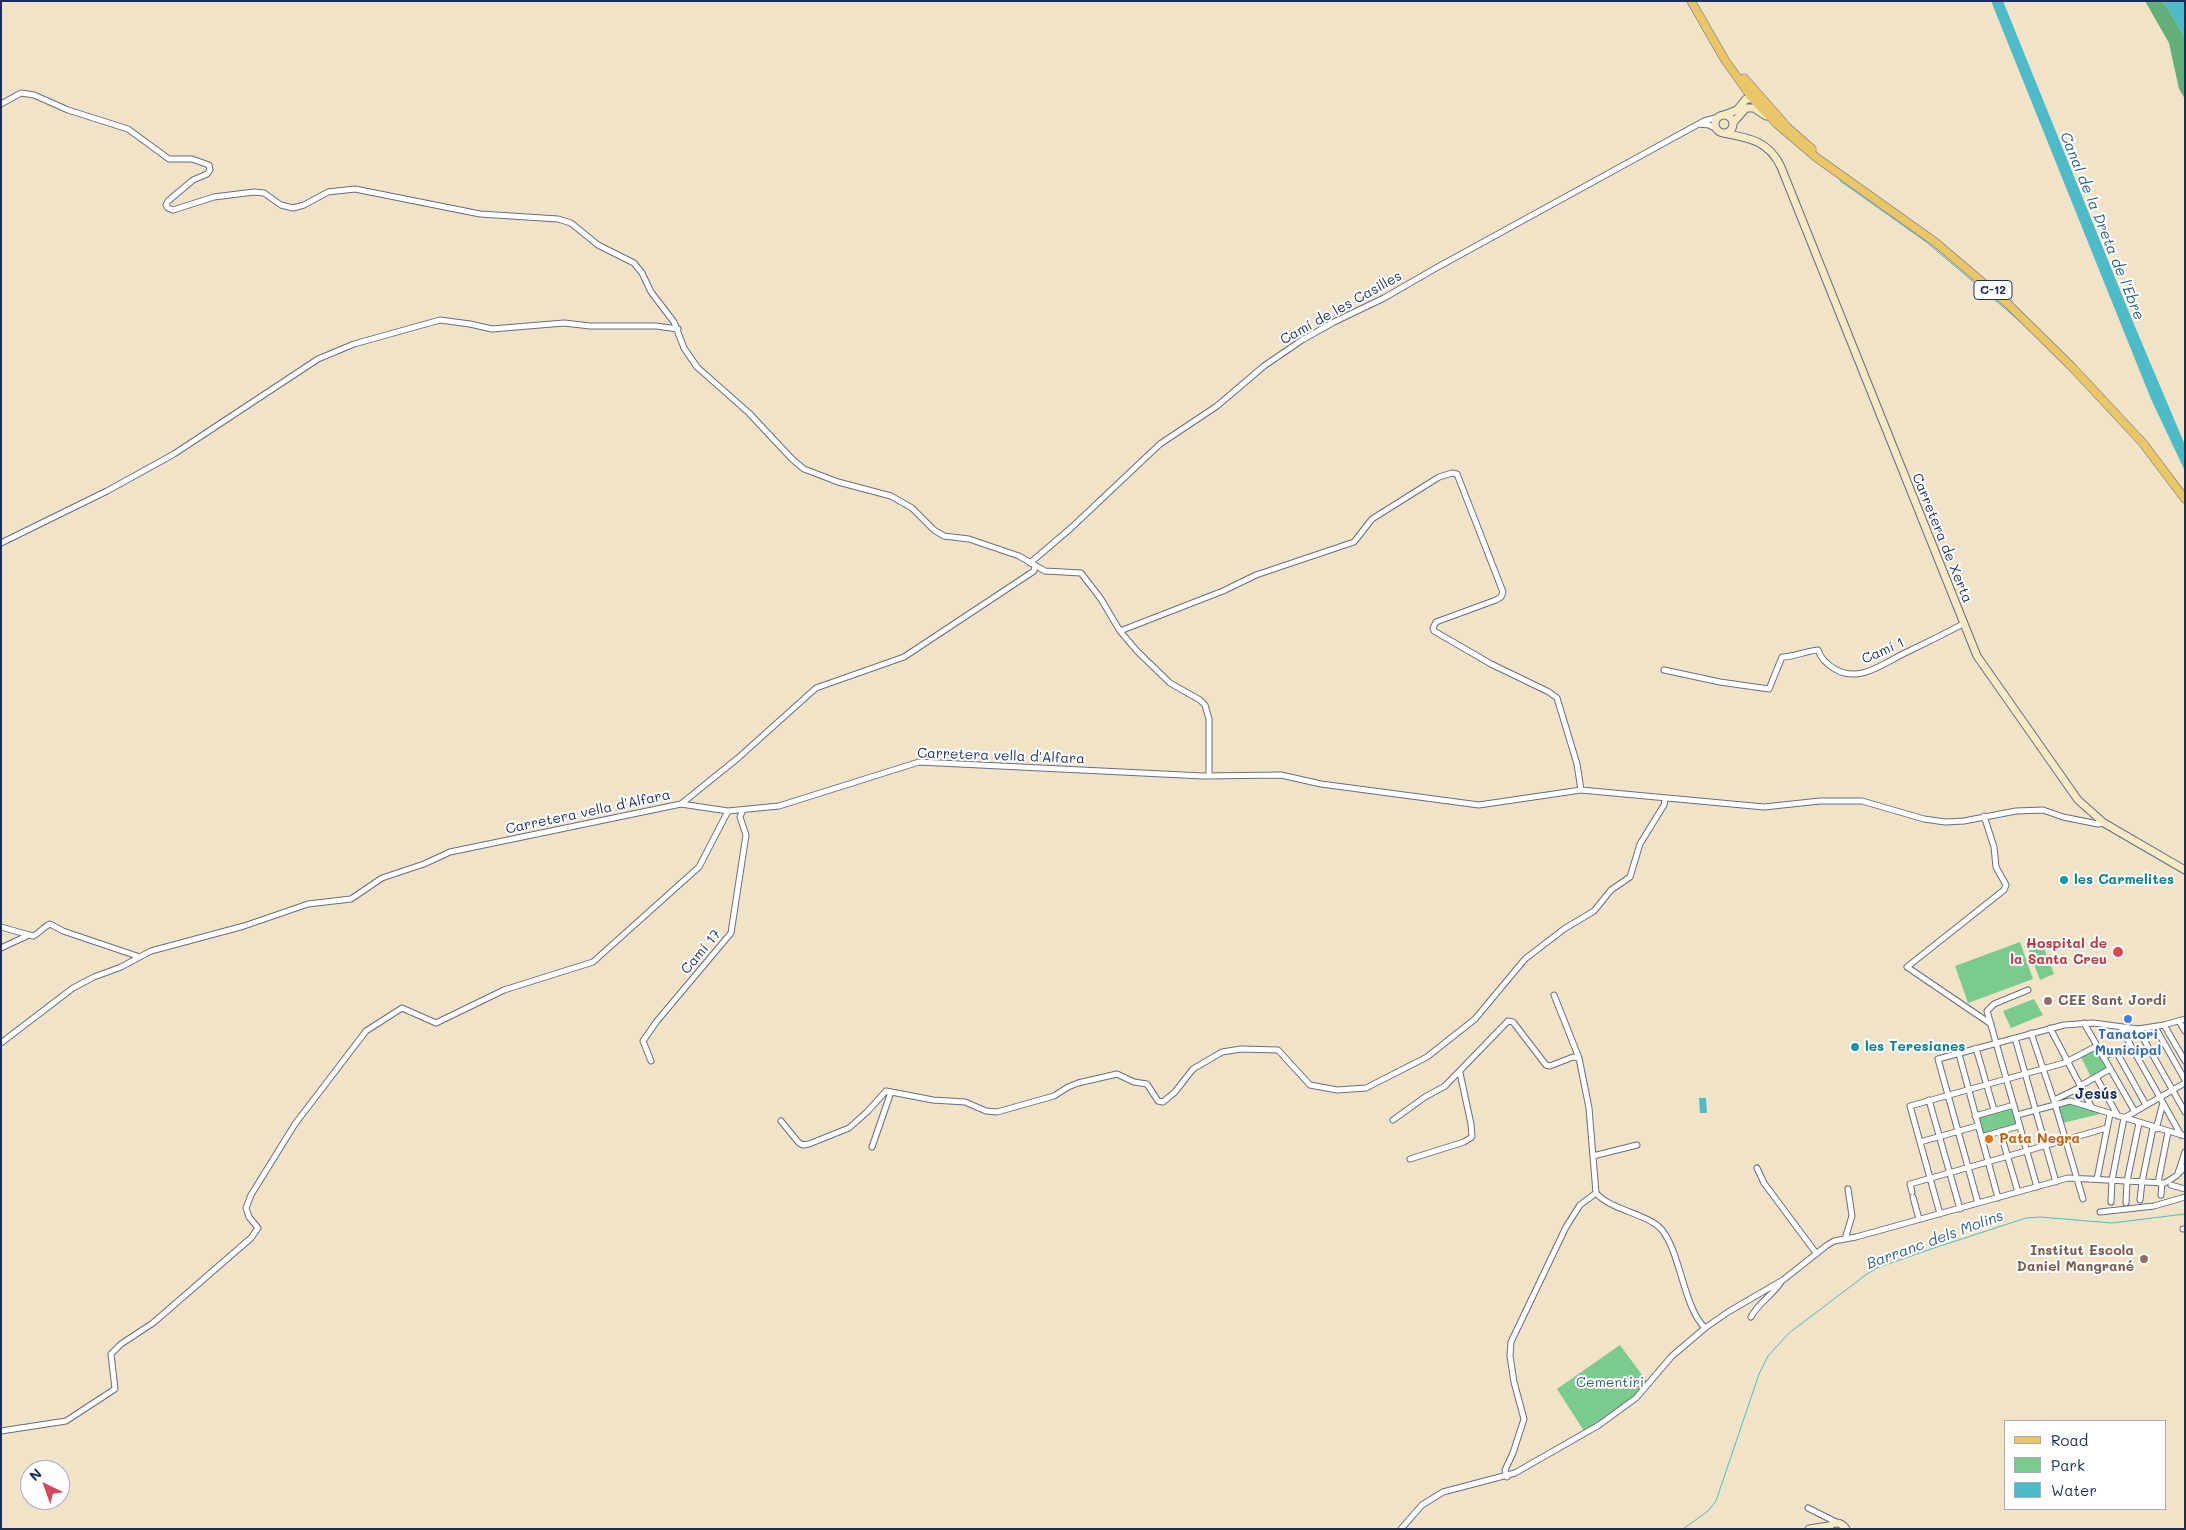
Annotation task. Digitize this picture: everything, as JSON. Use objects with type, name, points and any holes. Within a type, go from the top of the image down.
[{"type":"main road","name":"C-12","points":[[1691,1],[1748,102],[1799,144],[1962,263],[2024,319],[2142,442],[2185,499]]},
{"type":"main road","name":"C-12","points":[[1703,22],[1747,83],[1790,130],[1848,179]]},
{"type":"main road","points":[[1720,131],[1728,132],[1752,93],[1734,69],[1732,63]]},
{"type":"main road","points":[[1745,138],[1720,131],[1716,124],[1721,116],[1737,110],[1748,102],[1758,100],[1780,123],[1790,130]]},
{"type":"main road","points":[[1748,102],[1799,144]]},
{"type":"main road","points":[[1721,116],[1731,118],[1738,134],[1745,138]]},
{"type":"main road","name":"Carretera de Xerta","points":[[1745,138],[1768,148],[1778,161],[1789,185],[1962,624],[1977,656],[2078,800],[2104,823],[2185,870]]},
{"type":"main road","points":[[1810,1529],[1842,1524],[1846,1529],[1854,1529]]},
{"type":"street","points":[[1,104],[21,94],[32,95],[68,110],[128,129],[169,159],[192,159],[209,165],[210,170],[207,174],[193,180],[168,201],[166,205],[173,210],[214,197],[254,192],[264,193],[280,205],[293,208],[304,205],[328,192],[355,189],[480,214],[558,219],[572,223],[598,245],[634,263],[678,329],[684,348],[697,367],[749,413],[792,459],[804,469],[828,479],[891,496],[912,508],[939,533],[969,539],[1019,556],[1032,565],[1048,572],[1081,574],[1102,599],[1120,631],[1160,675],[1205,705],[1209,718],[1209,776]]},
{"type":"street","name":"Camí de les Casilles","points":[[681,804],[738,758],[816,688],[904,657],[1034,571],[1032,565],[1155,449],[1217,406],[1264,366],[1302,340],[1384,298],[1708,119],[1721,116]]},
{"type":"street","points":[[1699,124],[1709,125],[1720,131]]},
{"type":"street","points":[[1,543],[99,495],[174,454],[318,360],[354,344],[440,320],[470,324],[492,330],[564,323],[590,326],[656,326],[678,329]]},
{"type":"street","points":[[1120,631],[1214,595],[1256,575],[1354,542],[1372,519],[1439,477],[1452,473],[1456,474],[1503,592],[1501,597],[1496,600],[1436,622],[1433,628],[1434,631],[1491,664],[1549,692],[1557,698],[1577,764],[1581,790]]},
{"type":"street","name":"Camí 1","points":[[1664,670],[1720,682],[1769,689],[1782,657],[1794,657],[1805,651],[1818,650],[1821,659],[1832,668],[1840,672],[1855,674],[1885,665],[1962,624]]},
{"type":"street","name":"Carretera vella d'Alfara","points":[[1,1043],[73,988],[94,977],[121,967],[137,956],[151,950],[244,926],[308,904],[351,898],[382,878],[424,864],[450,852],[681,804],[728,812],[742,812],[779,806],[919,762],[1209,776],[1281,775],[1321,784],[1479,805],[1581,790],[1764,807],[1820,802],[1862,801],[1924,819],[1945,822],[2044,810],[2083,822],[2104,823]]},
{"type":"street","points":[[781,1121],[799,1143],[803,1145],[849,1128],[868,1112],[885,1092],[933,1100],[965,1102],[986,1111],[997,1112],[1050,1097],[1078,1083],[1114,1074],[1147,1084],[1161,1102],[1175,1092],[1193,1069],[1226,1050],[1242,1048],[1278,1050],[1304,1081],[1315,1087],[1347,1090],[1366,1088],[1427,1057],[1472,1021],[1525,959],[1564,928],[1594,911],[1615,887],[1628,879],[1633,872],[1640,844],[1664,805],[1665,799]]},
{"type":"street","points":[[1,1431],[66,1421],[115,1389],[111,1354],[120,1344],[153,1323],[251,1238],[258,1228],[249,1217],[246,1208],[251,1195],[295,1124],[366,1031],[402,1008],[436,1023],[504,990],[594,962],[699,868],[728,812]]},
{"type":"street","name":"Camí 17","points":[[651,1061],[643,1042],[657,1021],[732,933],[746,835],[740,817],[742,812]]},
{"type":"street","points":[[1984,816],[1994,847],[1996,867],[2006,885],[2004,890],[1907,967],[1991,1024]]},
{"type":"street","points":[[1,927],[33,936],[50,924],[63,931],[137,956]]},
{"type":"street","points":[[1,948],[30,935]]},
{"type":"street","points":[[2028,990],[1990,1007],[1988,1011],[2037,1187]]},
{"type":"street","points":[[1554,995],[1579,1058],[1589,1108],[1596,1193],[1605,1200],[1661,1229],[1668,1242],[1696,1315],[1705,1328]]},
{"type":"street","points":[[1393,1120],[1425,1097],[1442,1089],[1460,1073],[1470,1059],[1502,1024],[1510,1020],[1546,1065],[1550,1066],[1573,1057],[1579,1058]]},
{"type":"street","points":[[1978,1204],[1938,1059],[2050,1028],[2084,1023],[2138,1029],[2164,1026],[2182,1020],[2185,1031]]},
{"type":"street","points":[[2084,1023],[2135,1112]]},
{"type":"street","points":[[2164,1026],[2185,1061]]},
{"type":"street","points":[[2124,1118],[2185,1082],[2154,1027]]},
{"type":"street","points":[[2050,1028],[2092,1108]]},
{"type":"street","points":[[2123,1028],[2159,1098],[2183,1136]]},
{"type":"street","points":[[2138,1029],[2185,1112]]},
{"type":"street","points":[[2030,1033],[2054,1102],[2083,1200]]},
{"type":"street","points":[[2015,1038],[2056,1182]]},
{"type":"street","points":[[1940,1214],[1910,1106],[2067,1062],[2096,1046]]},
{"type":"street","points":[[1976,1048],[1994,1110]]},
{"type":"street","points":[[2103,1057],[2116,1051],[2146,1105]]},
{"type":"street","points":[[1958,1054],[1998,1198]]},
{"type":"street","points":[[2017,1115],[2054,1102],[2110,1069]]},
{"type":"street","points":[[1410,1159],[1464,1142],[1472,1137],[1460,1073]]},
{"type":"street","points":[[2096,1077],[2118,1116]]},
{"type":"street","points":[[872,1147],[891,1092]]},
{"type":"street","points":[[1929,1100],[1960,1209]]},
{"type":"street","points":[[2054,1102],[2070,1101],[2183,1136]]},
{"type":"street","points":[[2140,1200],[2154,1128],[2163,1103]]},
{"type":"street","points":[[1975,1116],[2014,1105]]},
{"type":"street","points":[[2097,1179],[2110,1114]]},
{"type":"street","points":[[2111,1202],[2112,1180],[2124,1118]]},
{"type":"street","points":[[2126,1202],[2127,1181],[2139,1123]]},
{"type":"street","points":[[1920,1142],[1977,1126]]},
{"type":"street","points":[[1981,1137],[2020,1126]]},
{"type":"street","points":[[1919,1220],[1910,1184],[2107,1128]]},
{"type":"street","points":[[2000,1131],[2018,1192]]},
{"type":"street","points":[[2161,1195],[2160,1183],[2168,1132]]},
{"type":"street","points":[[1592,1156],[1637,1145]]},
{"type":"street","points":[[2178,1174],[2185,1152]]},
{"type":"street","points":[[1401,1529],[1422,1505],[1442,1492],[1506,1476],[1547,1456],[1630,1404],[1644,1392],[1672,1356],[1705,1328],[1728,1312],[1783,1280],[1834,1241],[1919,1220],[2056,1182],[2076,1178],[2160,1183],[2168,1182],[2185,1167]]},
{"type":"street","points":[[1757,1168],[1764,1183],[1816,1253]]},
{"type":"street","points":[[2171,1185],[2185,1189]]},
{"type":"street","points":[[1845,1239],[1852,1216],[1848,1189]]},
{"type":"street","points":[[1506,1476],[1505,1470],[1512,1456],[1524,1418],[1514,1382],[1509,1351],[1511,1342],[1566,1227],[1580,1205],[1596,1193]]},
{"type":"street","points":[[2100,1212],[2154,1206],[2185,1197]]},
{"type":"street","points":[[1751,1317],[1756,1307],[1772,1295],[1783,1280]]},
{"type":"street","points":[[1808,1508],[1826,1516],[1831,1525]]},
{"type":"green space","points":[[2145,1],[2162,1],[2185,37],[2185,99],[2179,89],[2169,43]]},
{"type":"green space","points":[[2020,942],[2033,979],[1968,1003],[1955,966]]},
{"type":"green space","points":[[2043,945],[2054,974],[2040,980],[2029,951]]},
{"type":"green space","points":[[2034,999],[2043,1015],[2011,1028],[2003,1011]]},
{"type":"green space","points":[[2095,1049],[2106,1069],[2091,1077],[2081,1057]]},
{"type":"green space","points":[[2069,1103],[2099,1112],[2100,1114],[2063,1123],[2058,1105]]},
{"type":"green space","points":[[2012,1108],[2017,1124],[1983,1134],[1977,1118]]},
{"type":"green space","name":"Cementiri","points":[[1620,1345],[1648,1383],[1629,1401],[1584,1431],[1557,1389]]},
{"type":"water","points":[[1991,1],[2003,1],[2185,445],[2185,471],[2151,399]]},
{"type":"water","points":[[2162,1],[2185,1],[2185,37],[2165,4]]},
{"type":"water","points":[[1699,1098],[1706,1098],[1707,1113],[1700,1113]]},
{"type":"waterway","points":[[1840,181],[1925,241],[2022,323]]},
{"type":"waterway","name":"Barranc dels Molins","points":[[1683,1529],[1708,1511],[1716,1501],[1759,1374],[1768,1356],[1789,1333],[1867,1274],[1877,1268],[1928,1250],[2026,1218],[2040,1217],[2112,1223],[2185,1214]]},
{"type":"place","name":"les Carmelites","points":[[2064,880]]},
{"type":"place","name":"Hospital de la Santa Creu","points":[[2118,952]]},
{"type":"place","name":"CEE Sant Jordi","points":[[2048,1001]]},
{"type":"place","name":"Tanatori Municipal","points":[[2128,1019]]},
{"type":"place","name":"les Teresianes","points":[[1855,1047]]},
{"type":"place","name":"Pata Negra","points":[[1989,1139]]},
{"type":"place","name":"Institut Escola Daniel Mangrané","points":[[2144,1259]]},
{"type":"district","name":"Jesús","points":[[2096,1094]]},
{"type":"water label","name":"Canal de la Dreta de l'Ebre","points":[[2102,226]]}]
